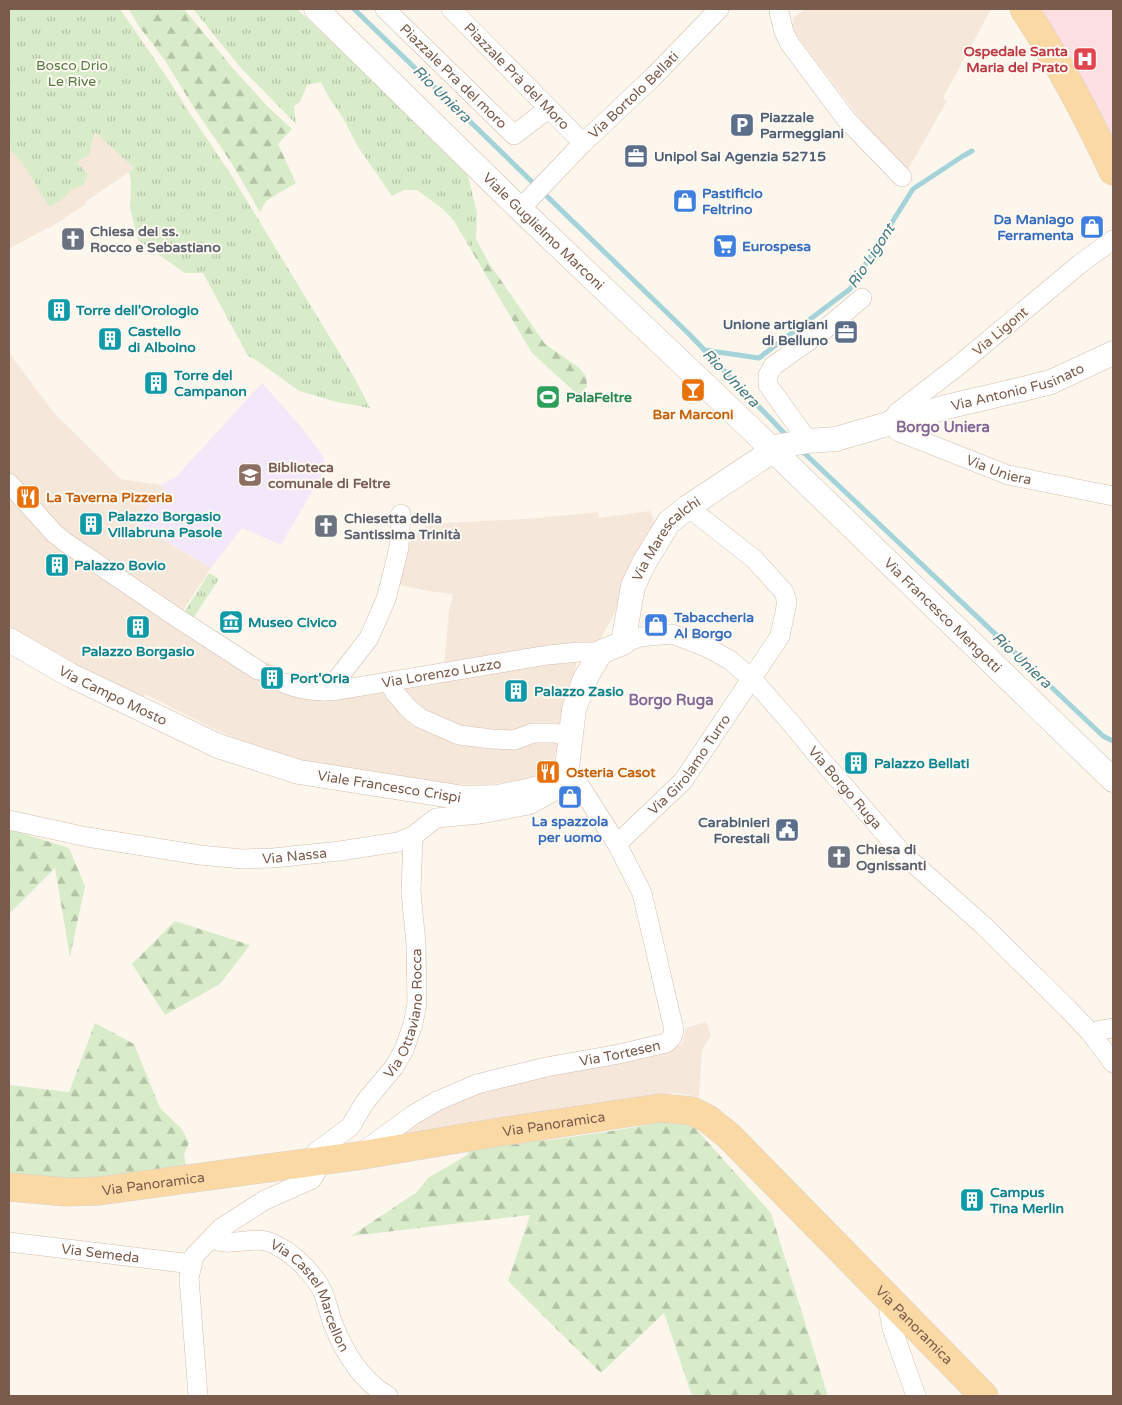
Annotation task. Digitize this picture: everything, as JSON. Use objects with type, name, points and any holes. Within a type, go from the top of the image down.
[{"type":"main road","points":[[1024,9],[1048,45],[1113,172]]},
{"type":"main road","name":"Via Panoramica","points":[[9,1187],[66,1192],[99,1191],[319,1162],[660,1108],[692,1111],[708,1119],[729,1136],[984,1396]]},
{"type":"street","name":"Viale Guglielmo Marconi","points":[[316,9],[525,204],[777,449]]},
{"type":"street","name":"Piazzale Pra del moro","points":[[385,9],[514,135],[548,108]]},
{"type":"street","name":"Piazzale Prà del Moro","points":[[451,9],[584,143]]},
{"type":"street","name":"Via Bortolo Bellati","points":[[525,204],[719,9]]},
{"type":"street","points":[[782,10],[784,32],[790,44],[846,119],[902,177]]},
{"type":"street","name":"Via Ligont","points":[[891,424],[898,412],[1081,263],[1113,240]]},
{"type":"street","points":[[808,442],[768,385],[768,375],[773,366],[824,330],[862,298]]},
{"type":"street","name":"Via Antonio Fusinato","points":[[777,449],[808,442],[836,439],[946,407],[1051,382],[1113,353]]},
{"type":"street","name":"Via Uniera","points":[[891,424],[899,432],[1008,475],[1113,496]]},
{"type":"street","name":"Via Marescalchi","points":[[623,643],[633,586],[644,563],[670,522],[777,449]]},
{"type":"street","name":"Via Francesco Mengotti","points":[[777,449],[1113,780]]},
{"type":"street","points":[[9,483],[54,533],[65,542],[258,670]]},
{"type":"street","name":"Via Girolamo Turro","points":[[617,844],[683,781],[780,636],[787,602],[784,592],[754,559],[688,508]]},
{"type":"street","points":[[323,691],[338,678],[354,659],[373,630],[386,599],[395,564],[399,547],[401,514]]},
{"type":"street","name":"Via Borgo Ruga","points":[[623,643],[640,637],[672,634],[708,648],[730,660],[751,678],[903,854],[984,926],[1090,1032],[1113,1063]]},
{"type":"street","name":"Via Campo Mosto","points":[[9,640],[70,675],[218,746]]},
{"type":"street","points":[[568,781],[570,736],[574,709],[585,679],[601,652],[623,643]]},
{"type":"street","name":"Via Lorenzo Luzzo","points":[[284,683],[294,688],[314,692],[333,691],[548,655],[601,652]]},
{"type":"street","points":[[389,682],[395,693],[420,718],[459,735],[514,740],[533,733],[554,733],[570,736]]},
{"type":"street","name":"Viale Francesco Crispi","points":[[218,746],[299,772],[464,798],[497,796],[568,781]]},
{"type":"street","name":"Via Tortesen","points":[[357,1156],[413,1115],[437,1101],[477,1084],[546,1067],[666,1043],[672,1037],[674,1030],[642,893],[617,844],[568,781]]},
{"type":"street","name":"Via Nassa","points":[[9,820],[96,838],[200,855],[242,859],[273,858],[398,842],[414,836],[436,818],[480,814],[529,805],[568,781]]},
{"type":"street","name":"Via Ottaviano Rocca","points":[[319,1162],[317,1151],[350,1127],[365,1102],[394,1067],[404,1050],[413,1024],[417,1002],[416,944],[411,892],[414,836]]},
{"type":"street","points":[[1090,1032],[1113,1028]]},
{"type":"street","points":[[198,1396],[189,1278],[194,1256],[221,1228],[265,1200],[312,1179],[316,1174],[319,1162]]},
{"type":"street","name":"Via Castel Marcellon","points":[[211,1239],[231,1243],[254,1240],[273,1242],[298,1260],[320,1286],[332,1323],[347,1356],[366,1379],[388,1396]]},
{"type":"street","name":"Via Semeda","points":[[9,1242],[192,1264]]},
{"type":"street","points":[[891,1301],[889,1312],[892,1328],[916,1396]]},
{"type":"shaded area","points":[[9,9],[135,168],[48,229],[9,249]]},
{"type":"shaded area","points":[[805,9],[991,9],[943,98],[947,101],[907,171],[872,134],[793,31],[793,18]]},
{"type":"shaded area","name":"Ospedale Santa Maria del Prato","points":[[1028,9],[1113,9],[1113,160]]},
{"type":"shaded area","points":[[9,353],[54,413],[121,479],[161,485],[164,489],[135,523],[211,568],[176,621],[265,665],[268,661],[287,676],[280,687],[384,688],[419,720],[559,741],[550,776],[484,785],[446,784],[346,769],[293,758],[243,742],[145,694],[140,706],[9,635]]},
{"type":"shaded area","name":"Biblioteca comunale di Feltre","points":[[262,383],[303,429],[324,458],[323,473],[281,545],[242,528],[211,568],[135,522],[164,490],[161,485],[176,477]]},
{"type":"shaded area","points":[[650,511],[656,524],[598,644],[444,664],[449,612],[453,594],[394,584],[408,544],[425,527],[443,523],[526,519],[598,512],[599,518]]},
{"type":"shaded area","points":[[577,660],[565,723],[538,726],[514,735],[469,735],[405,702],[403,685],[454,676]]},
{"type":"shaded area","points":[[706,1022],[711,1035],[702,1050],[699,1097],[675,1093],[575,1111],[388,1139],[415,1118],[480,1088],[682,1044],[686,1028]]},
{"type":"green space","name":"Bosco Drio Le Rive","points":[[9,9],[120,9],[230,173],[354,377],[370,408],[337,402],[299,391],[248,356],[203,273],[185,273],[138,240],[130,208],[131,181],[129,172],[134,168],[95,132],[89,155],[77,162],[88,175],[83,185],[72,189],[64,198],[50,207],[22,162],[9,150]]},
{"type":"green space","points":[[129,9],[184,9],[267,106],[292,129],[278,144],[296,183],[266,201],[260,212],[231,162]]},
{"type":"green space","points":[[193,9],[297,9],[467,171],[477,213],[476,239],[470,248],[454,221],[443,209],[417,190],[404,190],[392,196],[358,147],[321,82],[307,85],[300,102],[294,106],[296,124],[240,67]]},
{"type":"green space","points":[[476,239],[489,263],[545,344],[578,367],[586,376],[587,386],[583,392],[577,394],[532,353],[470,248]]},
{"type":"green space","points":[[209,573],[219,579],[192,620],[183,614]]},
{"type":"green space","points":[[9,829],[69,848],[85,886],[70,957],[55,868],[9,914]]},
{"type":"green space","points":[[175,921],[250,945],[220,984],[165,1015],[132,964]]},
{"type":"green space","points":[[95,1023],[134,1044],[160,1108],[182,1129],[189,1143],[184,1154],[186,1167],[72,1180],[9,1177],[9,1085],[69,1092]]},
{"type":"green space","points":[[688,1120],[771,1213],[828,1396],[692,1396],[664,1313],[601,1373],[508,1281],[530,1215],[351,1236],[417,1192],[428,1178],[467,1155],[469,1151],[497,1145],[605,1132],[642,1126],[653,1122]]},
{"type":"waterway","name":"Rio Uniera","points":[[354,9],[690,335],[788,437]]},
{"type":"waterway","name":"Rio Ligont","points":[[704,350],[759,358],[850,289],[913,189],[972,151]]},
{"type":"waterway","name":"Rio Uniera","points":[[801,450],[1103,736],[1113,741]]},
{"type":"tunnel","points":[[258,670],[284,683]]},
{"type":"place","name":"Ospedale Santa Maria del Prato","points":[[1085,59]]},
{"type":"place","name":"Piazzale Parmeggiani","points":[[742,125]]},
{"type":"place","name":"Unipol Sai Agenzia 52715","points":[[636,156]]},
{"type":"place","name":"Pastificio Feltrino","points":[[685,201]]},
{"type":"place","name":"Da Maniago Ferramenta","points":[[1092,227]]},
{"type":"place","name":"Chiesa dei ss. Rocco e Sebastiano","points":[[73,239]]},
{"type":"place","name":"Eurospesa","points":[[725,246]]},
{"type":"place","name":"Torre dell'Orologio","points":[[59,310]]},
{"type":"place","name":"Unione artigiani di Belluno","points":[[846,332]]},
{"type":"place","name":"Castello di Alboino","points":[[110,339]]},
{"type":"place","name":"Torre del Campanon","points":[[156,383]]},
{"type":"place","name":"Bar Marconi","points":[[693,390]]},
{"type":"place","name":"PalaFeltre","points":[[548,397]]},
{"type":"place","name":"Biblioteca comunale di Feltre","points":[[250,475]]},
{"type":"place","name":"La Taverna Pizzeria","points":[[28,497]]},
{"type":"place","name":"Palazzo Borgasio Villabruna Pasole","points":[[91,524]]},
{"type":"place","name":"Chiesetta della Santissima Trinità","points":[[326,526]]},
{"type":"place","name":"Palazzo Bovio","points":[[57,565]]},
{"type":"place","name":"Museo Civico","points":[[231,622]]},
{"type":"place","name":"Tabaccheria Al Borgo","points":[[656,625]]},
{"type":"place","name":"Palazzo Borgasio","points":[[138,627]]},
{"type":"place","name":"Port'Oria","points":[[272,678]]},
{"type":"place","name":"Palazzo Zasio","points":[[516,691]]},
{"type":"place","name":"Palazzo Bellati","points":[[856,763]]},
{"type":"place","name":"Osteria Casot","points":[[548,772]]},
{"type":"place","name":"La spazzola per uomo","points":[[570,797]]},
{"type":"place","name":"Carabinieri Forestali","points":[[787,830]]},
{"type":"place","name":"Chiesa di Ognissanti","points":[[839,857]]},
{"type":"place","name":"Campus Tina Merlin","points":[[972,1200]]},
{"type":"district","name":"Borgo Uniera","points":[[943,427]]},
{"type":"district","name":"Borgo Ruga","points":[[671,700]]}]
